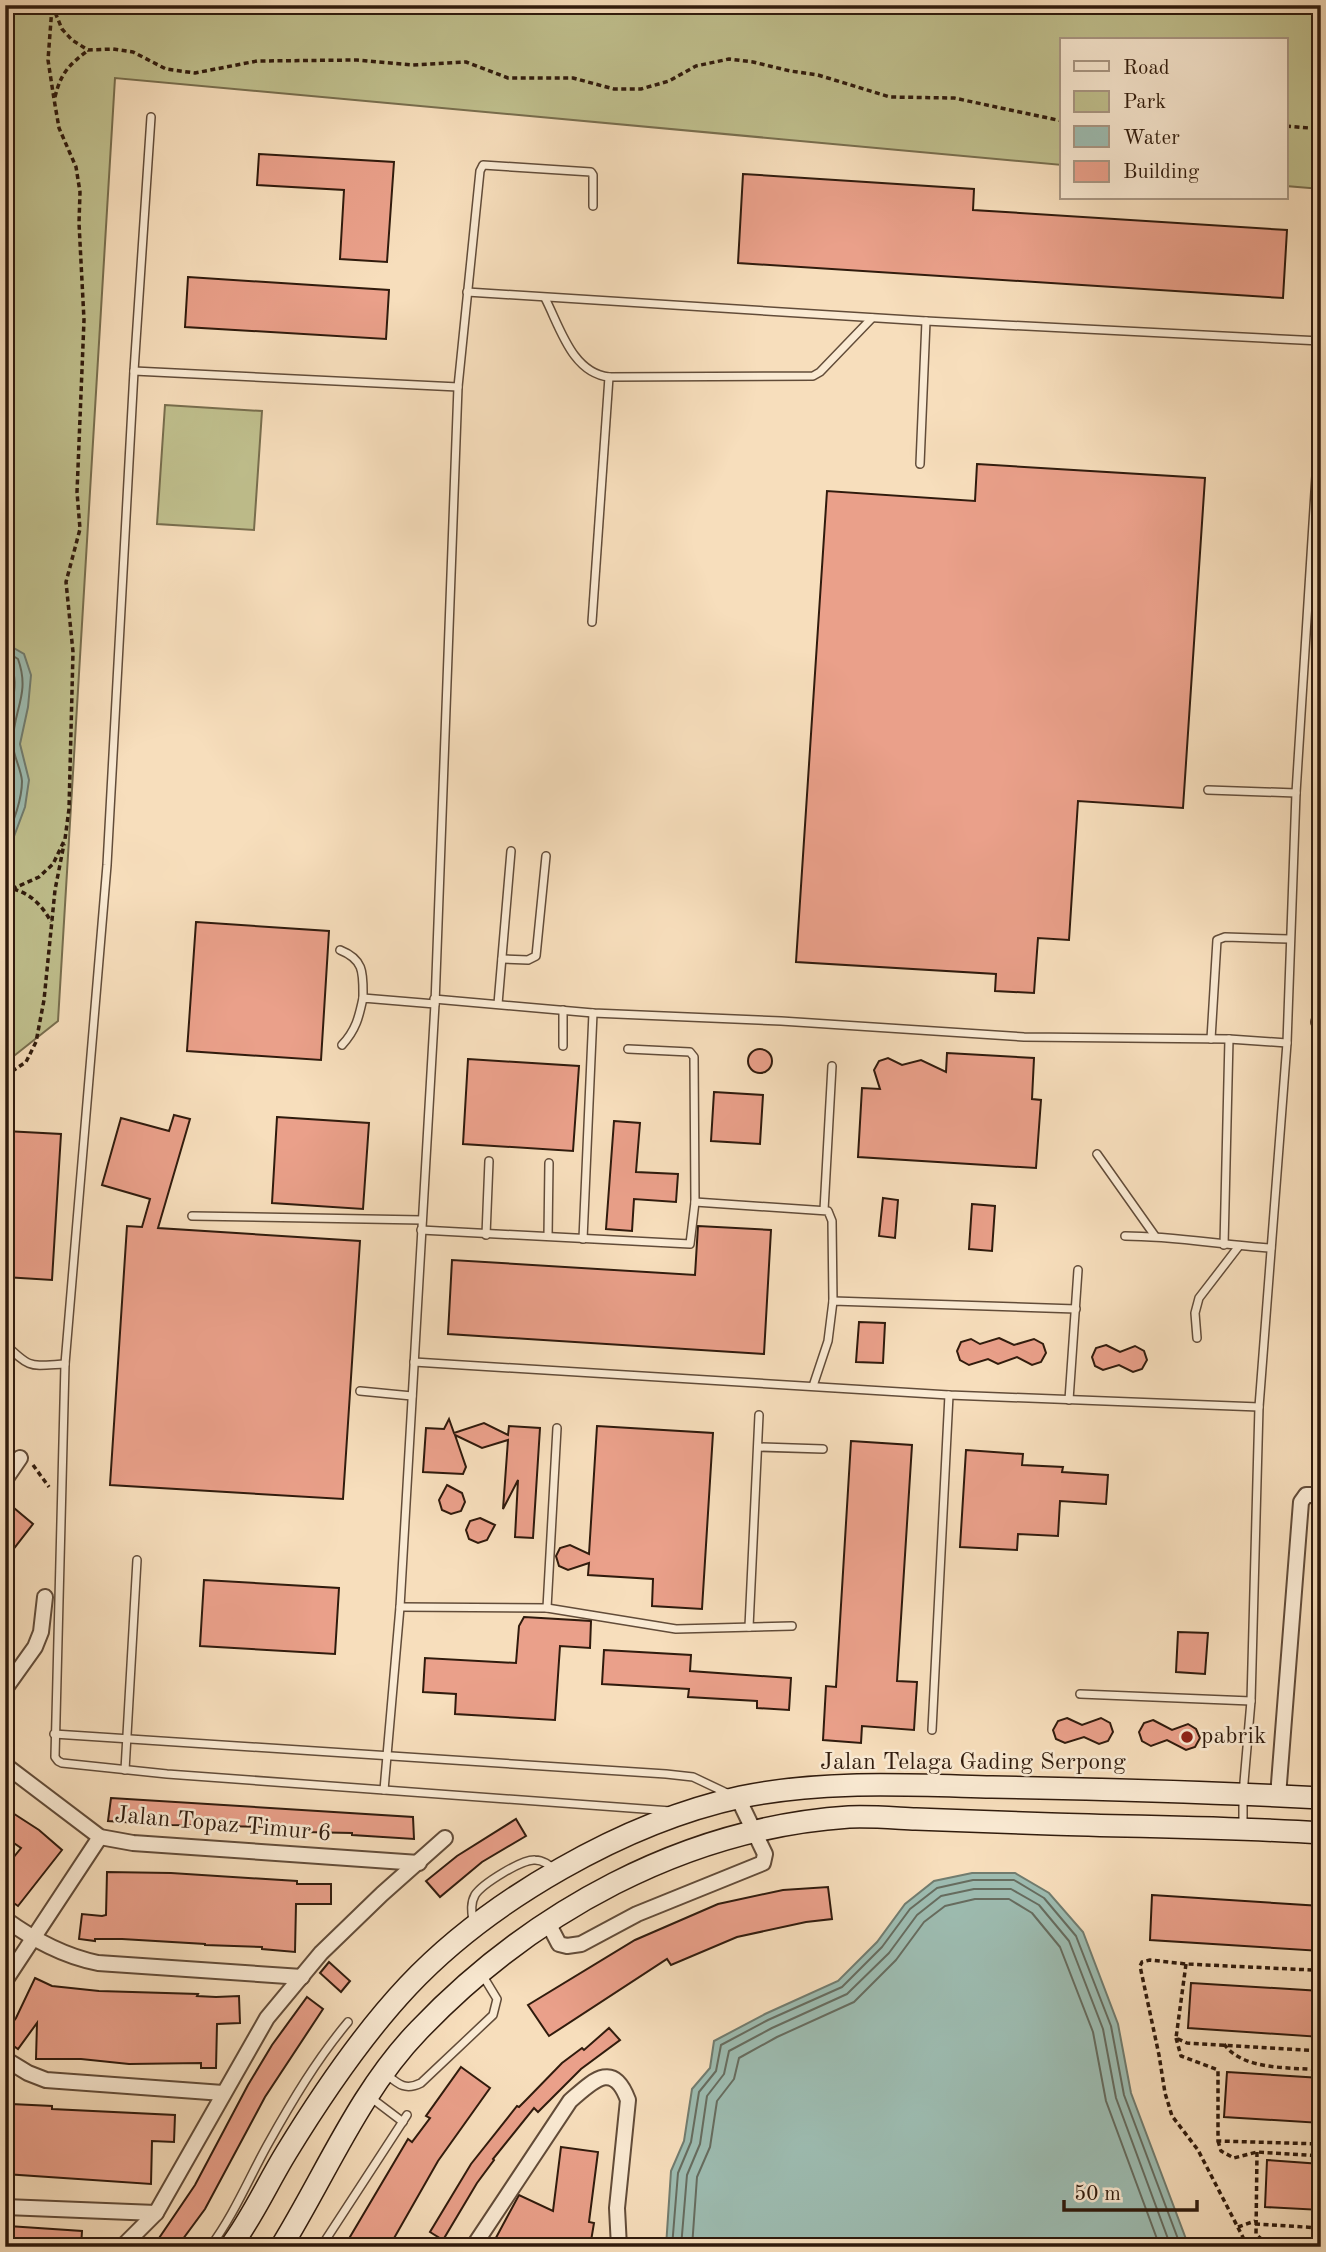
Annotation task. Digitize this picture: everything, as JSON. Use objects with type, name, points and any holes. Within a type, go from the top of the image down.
[{"type":"main road","name":"Jalan Telaga Gading Serpong","points":[[230,2247],[277,2148],[366,2034],[409,1984],[473,1926],[524,1891],[630,1833],[738,1798],[831,1786],[1128,1790],[1321,1798]]},
{"type":"main road","points":[[1128,1790],[1129,1827]]},
{"type":"main road","points":[[281,2247],[367,2095],[417,2031],[481,1973],[547,1921],[637,1872],[693,1850],[754,1831],[793,1823],[853,1817],[1129,1827],[1243,1828],[1321,1833]]},
{"type":"street","points":[[5,1480],[20,1458]]},
{"type":"street","points":[[1278,1796],[1301,1502],[1313,1495]]},
{"type":"street","points":[[5,1689],[35,1647],[41,1632],[45,1597]]},
{"type":"street","name":"Jalan Topaz Timur 6","points":[[5,1765],[100,1837],[133,1843],[419,1863]]},
{"type":"street","points":[[547,1921],[559,1944],[581,1944],[669,1899],[763,1863],[765,1854],[738,1798]]},
{"type":"street","points":[[5,1981],[100,1837]]},
{"type":"street","points":[[122,2247],[156,2213],[267,2018],[339,1936],[445,1838]]},
{"type":"street","points":[[5,1919],[32,1938],[75,1958],[98,1964],[302,1977]]},
{"type":"street","points":[[5,2059],[27,2073],[46,2080],[223,2093]]},
{"type":"street","points":[[473,2247],[570,2101],[603,2077],[615,2079],[622,2085],[628,2100],[617,2208],[619,2247]]},
{"type":"street","points":[[5,2207],[156,2213]]},
{"type":"lane","points":[[151,117],[107,866],[65,1364],[55,1757],[58,1761],[125,1770],[690,1812]]},
{"type":"lane","points":[[384,1790],[400,1607],[434,1002],[458,387],[482,166],[591,172],[593,206]]},
{"type":"lane","points":[[467,292],[872,318],[1321,341]]},
{"type":"lane","points":[[545,298],[580,363],[589,371],[609,377],[813,376],[872,318]]},
{"type":"lane","points":[[920,464],[926,321]]},
{"type":"lane","points":[[134,371],[458,387]]},
{"type":"lane","points":[[592,622],[609,377]]},
{"type":"lane","points":[[1243,1828],[1243,1794],[1251,1701],[1259,1407],[1287,1043],[1296,793],[1321,397]]},
{"type":"lane","points":[[1208,790],[1296,793]]},
{"type":"lane","points":[[498,1004],[511,851]]},
{"type":"lane","points":[[502,959],[528,960],[536,956],[546,856]]},
{"type":"lane","points":[[1211,1040],[1217,940],[1225,937],[1289,939]]},
{"type":"lane","points":[[340,950],[353,955],[359,963],[363,980],[358,1023],[342,1045]]},
{"type":"lane","points":[[363,998],[1024,1037],[1230,1039],[1287,1043]]},
{"type":"lane","points":[[563,1046],[564,1010]]},
{"type":"lane","points":[[583,1239],[593,1013]]},
{"type":"lane","points":[[1224,1245],[1230,1039]]},
{"type":"lane","points":[[421,1230],[689,1245],[695,1202],[694,1055],[690,1052],[628,1049]]},
{"type":"lane","points":[[824,1210],[832,1066]]},
{"type":"lane","points":[[1097,1154],[1155,1236]]},
{"type":"lane","points":[[486,1235],[489,1161]]},
{"type":"lane","points":[[548,1237],[549,1163]]},
{"type":"lane","points":[[695,1202],[824,1210],[830,1215],[834,1301],[828,1341],[813,1386]]},
{"type":"lane","points":[[192,1216],[422,1220]]},
{"type":"lane","points":[[1125,1236],[1155,1236],[1271,1248]]},
{"type":"lane","points":[[1197,1338],[1195,1313],[1199,1298],[1239,1246]]},
{"type":"lane","points":[[1069,1400],[1077,1270]]},
{"type":"lane","points":[[834,1301],[1076,1309]]},
{"type":"lane","points":[[5,1344],[27,1363],[65,1364]]},
{"type":"lane","points":[[414,1362],[949,1395],[1259,1407]]},
{"type":"lane","points":[[359,1391],[412,1396]]},
{"type":"lane","points":[[932,1730],[949,1395]]},
{"type":"lane","points":[[749,1627],[759,1416]]},
{"type":"lane","points":[[547,1608],[557,1428]]},
{"type":"lane","points":[[758,1447],[823,1449]]},
{"type":"lane","points":[[125,1770],[137,1560]]},
{"type":"lane","points":[[400,1607],[547,1608],[676,1629],[792,1626]]},
{"type":"lane","points":[[1080,1694],[1251,1701]]},
{"type":"lane","points":[[54,1734],[666,1773],[693,1777],[738,1798]]},
{"type":"lane","points":[[385,2073],[405,2087],[410,2088],[421,2083],[493,2015],[497,1999],[481,1973]]},
{"type":"lane","points":[[210,2247],[277,2148],[314,2065],[348,2022]]},
{"type":"lane","points":[[314,2065],[337,2074]]},
{"type":"lane","points":[[321,2247],[405,2118],[367,2095]]},
{"type":"path","points":[[52,5],[62,29],[72,40],[88,50],[113,49],[133,52],[166,69],[195,73],[257,61],[357,60],[412,65],[466,62],[508,78],[573,78],[614,89],[641,89],[669,81],[696,66],[729,59],[818,75],[890,97],[954,99],[1060,121]]},
{"type":"path","points":[[5,1076],[26,1062],[36,1042],[44,1000],[55,890],[69,810],[73,652],[66,582],[80,529],[77,492],[85,320],[79,223],[80,192],[76,167],[59,128],[48,60],[52,5]]},
{"type":"path","points":[[54,99],[60,77],[88,50]]},
{"type":"path","points":[[1288,126],[1321,129]]},
{"type":"path","points":[[5,888],[12,888],[39,877],[53,864],[65,839]]},
{"type":"path","points":[[12,888],[33,898],[45,910],[51,924]]},
{"type":"path","points":[[20,1458],[28,1459],[43,1476],[50,1488],[51,1497]]},
{"type":"path","points":[[1248,2247],[1198,2150],[1172,2116],[1146,1998],[1142,1962],[1150,1960],[1312,1970],[1321,1967]]},
{"type":"path","points":[[1186,1964],[1176,2038],[1181,2056],[1218,2070],[1218,2141],[1221,2151],[1234,2158],[1257,2152],[1321,2156]]},
{"type":"path","points":[[1176,2038],[1187,2043],[1321,2051]]},
{"type":"path","points":[[1224,2044],[1232,2055],[1264,2065],[1321,2070]]},
{"type":"path","points":[[1218,2141],[1321,2144]]},
{"type":"path","points":[[1299,2143],[1300,2155]]},
{"type":"path","points":[[1238,2227],[1255,2222],[1321,2230],[1318,2237],[1312,2240],[1270,2246],[1262,2242],[1256,2234],[1255,2222],[1257,2152]]},
{"type":"green space","points":[[5,5],[1321,5],[1321,189],[1288,186],[1288,38],[1060,38],[1060,165],[115,78],[58,1021],[5,1063]]},
{"type":"green space","points":[[165,405],[262,411],[254,530],[157,524]]},
{"type":"water","points":[[5,643],[24,654],[31,675],[20,744],[29,780],[25,807],[13,839],[5,848]]},
{"type":"water","points":[[972,1873],[1015,1873],[1049,1893],[1083,1932],[1118,2024],[1131,2093],[1189,2247],[666,2247],[671,2171],[684,2141],[692,2089],[710,2068],[714,2041],[838,1981],[877,1942],[905,1904],[934,1881]]},
{"type":"building","points":[[259,154],[394,162],[387,262],[340,259],[344,190],[257,185]]},
{"type":"building","points":[[743,174],[974,189],[973,210],[1287,230],[1283,298],[738,263]]},
{"type":"building","points":[[188,277],[389,290],[386,339],[185,327]]},
{"type":"building","points":[[977,464],[1205,478],[1183,808],[1078,801],[1069,940],[1038,938],[1034,993],[995,991],[996,974],[796,962],[827,491],[975,501]]},
{"type":"building","points":[[196,922],[329,931],[321,1060],[187,1051]]},
{"type":"building","points":[[760,1049],[769,1052],[772,1061],[769,1070],[760,1073],[751,1070],[748,1061],[751,1052]]},
{"type":"building","points":[[947,1053],[1034,1058],[1032,1099],[1041,1100],[1036,1168],[858,1157],[862,1088],[880,1089],[874,1070],[879,1061],[888,1058],[902,1065],[921,1060],[946,1072]]},
{"type":"building","points":[[468,1059],[579,1066],[573,1151],[463,1144]]},
{"type":"building","points":[[714,1092],[763,1095],[760,1144],[711,1141]]},
{"type":"building","points":[[174,1115],[190,1119],[158,1228],[360,1241],[343,1499],[110,1485],[127,1226],[142,1227],[150,1199],[102,1185],[121,1118],[169,1131]]},
{"type":"building","points":[[277,1117],[369,1123],[363,1209],[272,1203]]},
{"type":"building","points":[[614,1121],[640,1123],[636,1172],[678,1174],[676,1202],[634,1199],[632,1231],[606,1229]]},
{"type":"building","points":[[5,1131],[61,1134],[52,1280],[5,1277]]},
{"type":"building","points":[[883,1198],[898,1200],[895,1238],[879,1236]]},
{"type":"building","points":[[972,1204],[995,1206],[992,1251],[969,1249]]},
{"type":"building","points":[[698,1226],[771,1230],[764,1354],[448,1334],[452,1260],[695,1275]]},
{"type":"building","points":[[859,1322],[885,1323],[883,1363],[856,1362]]},
{"type":"building","points":[[999,1338],[1014,1345],[1034,1339],[1043,1344],[1046,1353],[1041,1362],[1032,1365],[1017,1357],[998,1364],[988,1359],[969,1365],[960,1360],[957,1351],[961,1342],[971,1339],[980,1344]]},
{"type":"building","points":[[1106,1345],[1120,1352],[1135,1346],[1144,1351],[1147,1360],[1142,1369],[1133,1372],[1119,1365],[1103,1370],[1095,1366],[1092,1357],[1096,1348]]},
{"type":"building","points":[[449,1419],[454,1433],[484,1423],[508,1435],[509,1426],[540,1428],[533,1538],[515,1537],[518,1480],[503,1509],[508,1440],[482,1448],[455,1435],[466,1467],[463,1474],[423,1472],[426,1428],[444,1429]]},
{"type":"building","points":[[597,1426],[713,1433],[702,1609],[652,1606],[653,1579],[588,1575],[589,1563],[568,1570],[559,1566],[556,1556],[560,1548],[570,1545],[589,1554]]},
{"type":"building","points":[[851,1441],[912,1445],[897,1681],[917,1682],[914,1730],[862,1726],[861,1743],[823,1740],[826,1686],[836,1687]]},
{"type":"building","points":[[966,1450],[1023,1454],[1022,1465],[1063,1467],[1062,1472],[1108,1475],[1106,1504],[1060,1501],[1058,1536],[1018,1534],[1017,1550],[960,1547]]},
{"type":"building","points":[[447,1485],[462,1493],[465,1502],[461,1511],[451,1514],[442,1510],[439,1500]]},
{"type":"building","points":[[14,1508],[33,1524],[5,1560],[5,1519]]},
{"type":"building","points":[[480,1518],[495,1525],[487,1540],[478,1543],[469,1539],[466,1530],[470,1521]]},
{"type":"building","points":[[204,1580],[339,1588],[335,1654],[200,1646]]},
{"type":"building","points":[[524,1617],[591,1621],[590,1648],[560,1646],[555,1720],[455,1714],[456,1694],[423,1692],[425,1658],[516,1663],[519,1626]]},
{"type":"building","points":[[1178,1632],[1208,1633],[1205,1674],[1176,1672]]},
{"type":"building","points":[[604,1650],[691,1655],[690,1671],[791,1678],[789,1710],[757,1708],[757,1701],[688,1697],[689,1689],[602,1684]]},
{"type":"building","points":[[1067,1718],[1082,1725],[1101,1718],[1110,1723],[1113,1732],[1108,1741],[1099,1744],[1084,1737],[1065,1743],[1056,1739],[1053,1730],[1058,1721]]},
{"type":"building","points":[[1153,1720],[1172,1730],[1188,1724],[1196,1729],[1200,1738],[1195,1747],[1186,1750],[1167,1740],[1151,1746],[1142,1741],[1139,1732],[1144,1723]]},
{"type":"building","points":[[111,1798],[413,1817],[414,1839],[305,1832],[272,1827],[108,1821]]},
{"type":"building","points":[[5,1808],[39,1830],[62,1850],[18,1906],[5,1897],[5,1868],[21,1848],[5,1837]]},
{"type":"building","points":[[516,1819],[526,1836],[482,1862],[440,1897],[426,1881],[457,1856]]},
{"type":"building","points":[[107,1872],[171,1873],[297,1881],[297,1884],[331,1884],[331,1904],[296,1904],[295,1952],[262,1947],[79,1939],[82,1914],[106,1915]]},
{"type":"building","points":[[828,1887],[832,1919],[737,1937],[671,1965],[667,1959],[549,2036],[528,2005],[635,1940],[718,1904],[783,1890]]},
{"type":"building","points":[[1152,1895],[1321,1906],[1321,1951],[1150,1940]]},
{"type":"building","points":[[329,1962],[350,1981],[341,1992],[320,1973]]},
{"type":"building","points":[[35,1978],[52,1986],[99,1991],[239,1996],[240,2023],[217,2024],[216,2068],[201,2068],[201,2063],[129,2064],[81,2059],[36,2059],[37,2023],[18,2049],[5,2040],[5,2033],[16,2018]]},
{"type":"building","points":[[1191,1983],[1321,1991],[1321,2037],[1188,2028]]},
{"type":"building","points":[[307,1997],[323,2009],[265,2097],[205,2209],[177,2247],[153,2247],[195,2185],[272,2045]]},
{"type":"building","points":[[609,2028],[620,2040],[581,2069],[538,2112],[534,2108],[493,2159],[443,2240],[430,2232],[471,2164],[517,2106],[519,2107],[562,2063],[582,2048],[584,2050]]},
{"type":"building","points":[[461,2067],[490,2088],[438,2161],[389,2247],[344,2247],[408,2139],[412,2142],[430,2118],[426,2116]]},
{"type":"building","points":[[1227,2072],[1321,2078],[1321,2123],[1224,2117]]},
{"type":"building","points":[[11,2104],[52,2106],[52,2109],[175,2115],[174,2142],[152,2141],[151,2184],[5,2174],[5,2148],[10,2148]]},
{"type":"building","points":[[561,2147],[598,2152],[589,2222],[594,2223],[590,2247],[491,2247],[519,2195],[553,2211]]},
{"type":"building","points":[[1267,2160],[1321,2164],[1321,2210],[1265,2207]]},
{"type":"building","points":[[8,2226],[82,2231],[81,2247],[7,2247]]},
{"type":"place","name":"pabrik","points":[[1187,1737]]}]
